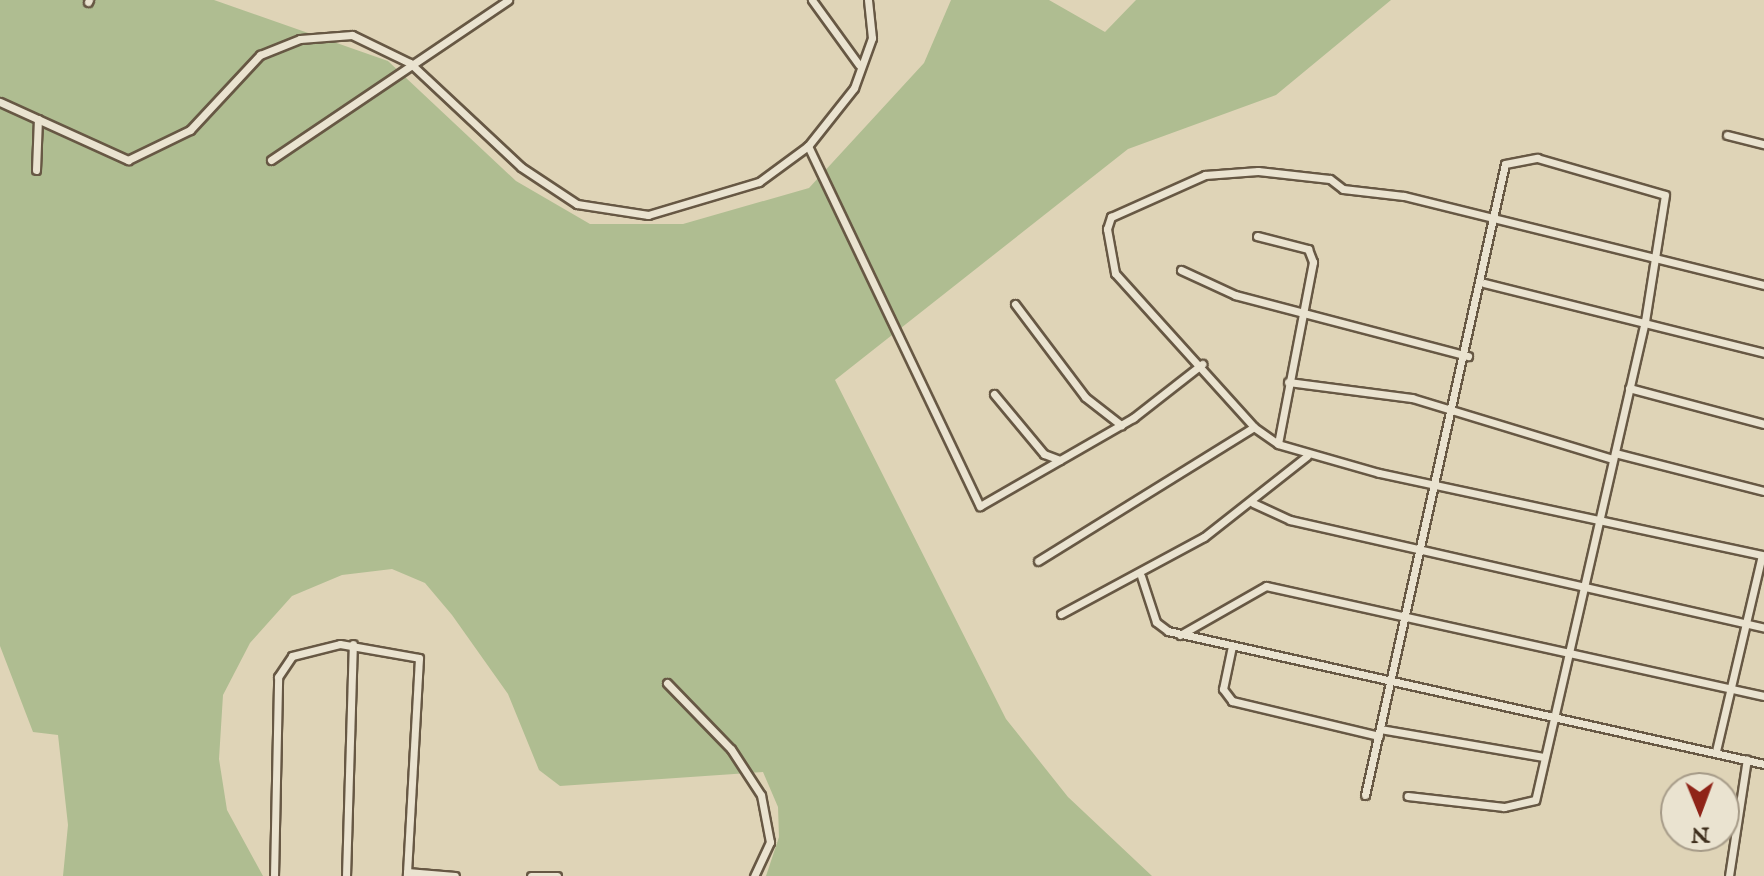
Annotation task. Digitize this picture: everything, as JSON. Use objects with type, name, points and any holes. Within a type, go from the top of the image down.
[{"type":"street","points":[[271,160],[410,63],[508,0]]},
{"type":"street","points":[[812,0],[859,65]]},
{"type":"street","points":[[0,102],[128,160],[190,130],[260,55],[300,39],[352,35],[410,63],[521,167],[577,204],[648,215],[759,182],[808,146],[854,88],[859,65],[872,38],[868,0]]},
{"type":"street","points":[[36,170],[38,119]]},
{"type":"street","points":[[1727,135],[1764,144]]},
{"type":"street","points":[[808,146],[980,506],[1121,425],[1202,364]]},
{"type":"street","points":[[1365,795],[1435,484],[1468,356],[1505,164],[1537,158],[1665,195],[1645,321],[1554,716],[1529,806],[1408,796]]},
{"type":"street","points":[[1716,751],[1743,623],[1763,553],[1597,521],[1307,456],[1278,444],[1254,427],[1202,364],[1115,273],[1107,243],[1111,217],[1205,175],[1258,171],[1330,179],[1343,189],[1496,221],[1764,285]]},
{"type":"street","points":[[1257,236],[1312,255],[1299,312],[1278,444]]},
{"type":"street","points":[[1181,270],[1235,295],[1468,356]]},
{"type":"street","points":[[1484,283],[1764,353]]},
{"type":"street","points":[[1015,304],[1085,397],[1121,425]]},
{"type":"street","points":[[1288,382],[1412,398],[1454,415],[1764,491]]},
{"type":"street","points":[[1629,388],[1764,424]]},
{"type":"street","points":[[994,394],[1044,454],[1060,460]]},
{"type":"street","points":[[1038,561],[1254,427]]},
{"type":"street","points":[[1061,614],[1141,576],[1253,503],[1307,456]]},
{"type":"street","points":[[1253,503],[1290,520],[1421,547],[1581,590],[1764,628]]},
{"type":"street","points":[[1141,576],[1156,622],[1180,635],[1392,676],[1764,764]]},
{"type":"street","points":[[1180,635],[1266,586],[1406,611],[1764,696]]},
{"type":"street","points":[[346,876],[353,644]]},
{"type":"street","points":[[274,876],[278,677],[306,649],[353,644],[419,658],[407,874],[455,876]]},
{"type":"street","points":[[1232,646],[1223,689],[1232,701],[1380,732],[1544,757]]},
{"type":"street","points":[[667,683],[731,749],[761,795],[770,842],[754,876]]},
{"type":"street","points":[[1729,876],[1747,759]]},
{"type":"street","points":[[531,876],[557,876]]},
{"type":"green space","points":[[0,0],[214,0],[388,61],[516,181],[590,224],[683,224],[809,188],[924,63],[951,0],[1049,0],[1105,32],[1136,0],[1391,0],[1276,95],[1128,149],[835,380],[1006,719],[1068,797],[1152,876],[766,876],[779,837],[778,807],[763,772],[560,786],[539,770],[508,694],[452,615],[425,583],[392,569],[342,575],[292,596],[250,643],[223,695],[219,759],[227,810],[263,876],[63,876],[68,825],[58,735],[33,732],[0,646]]}]
